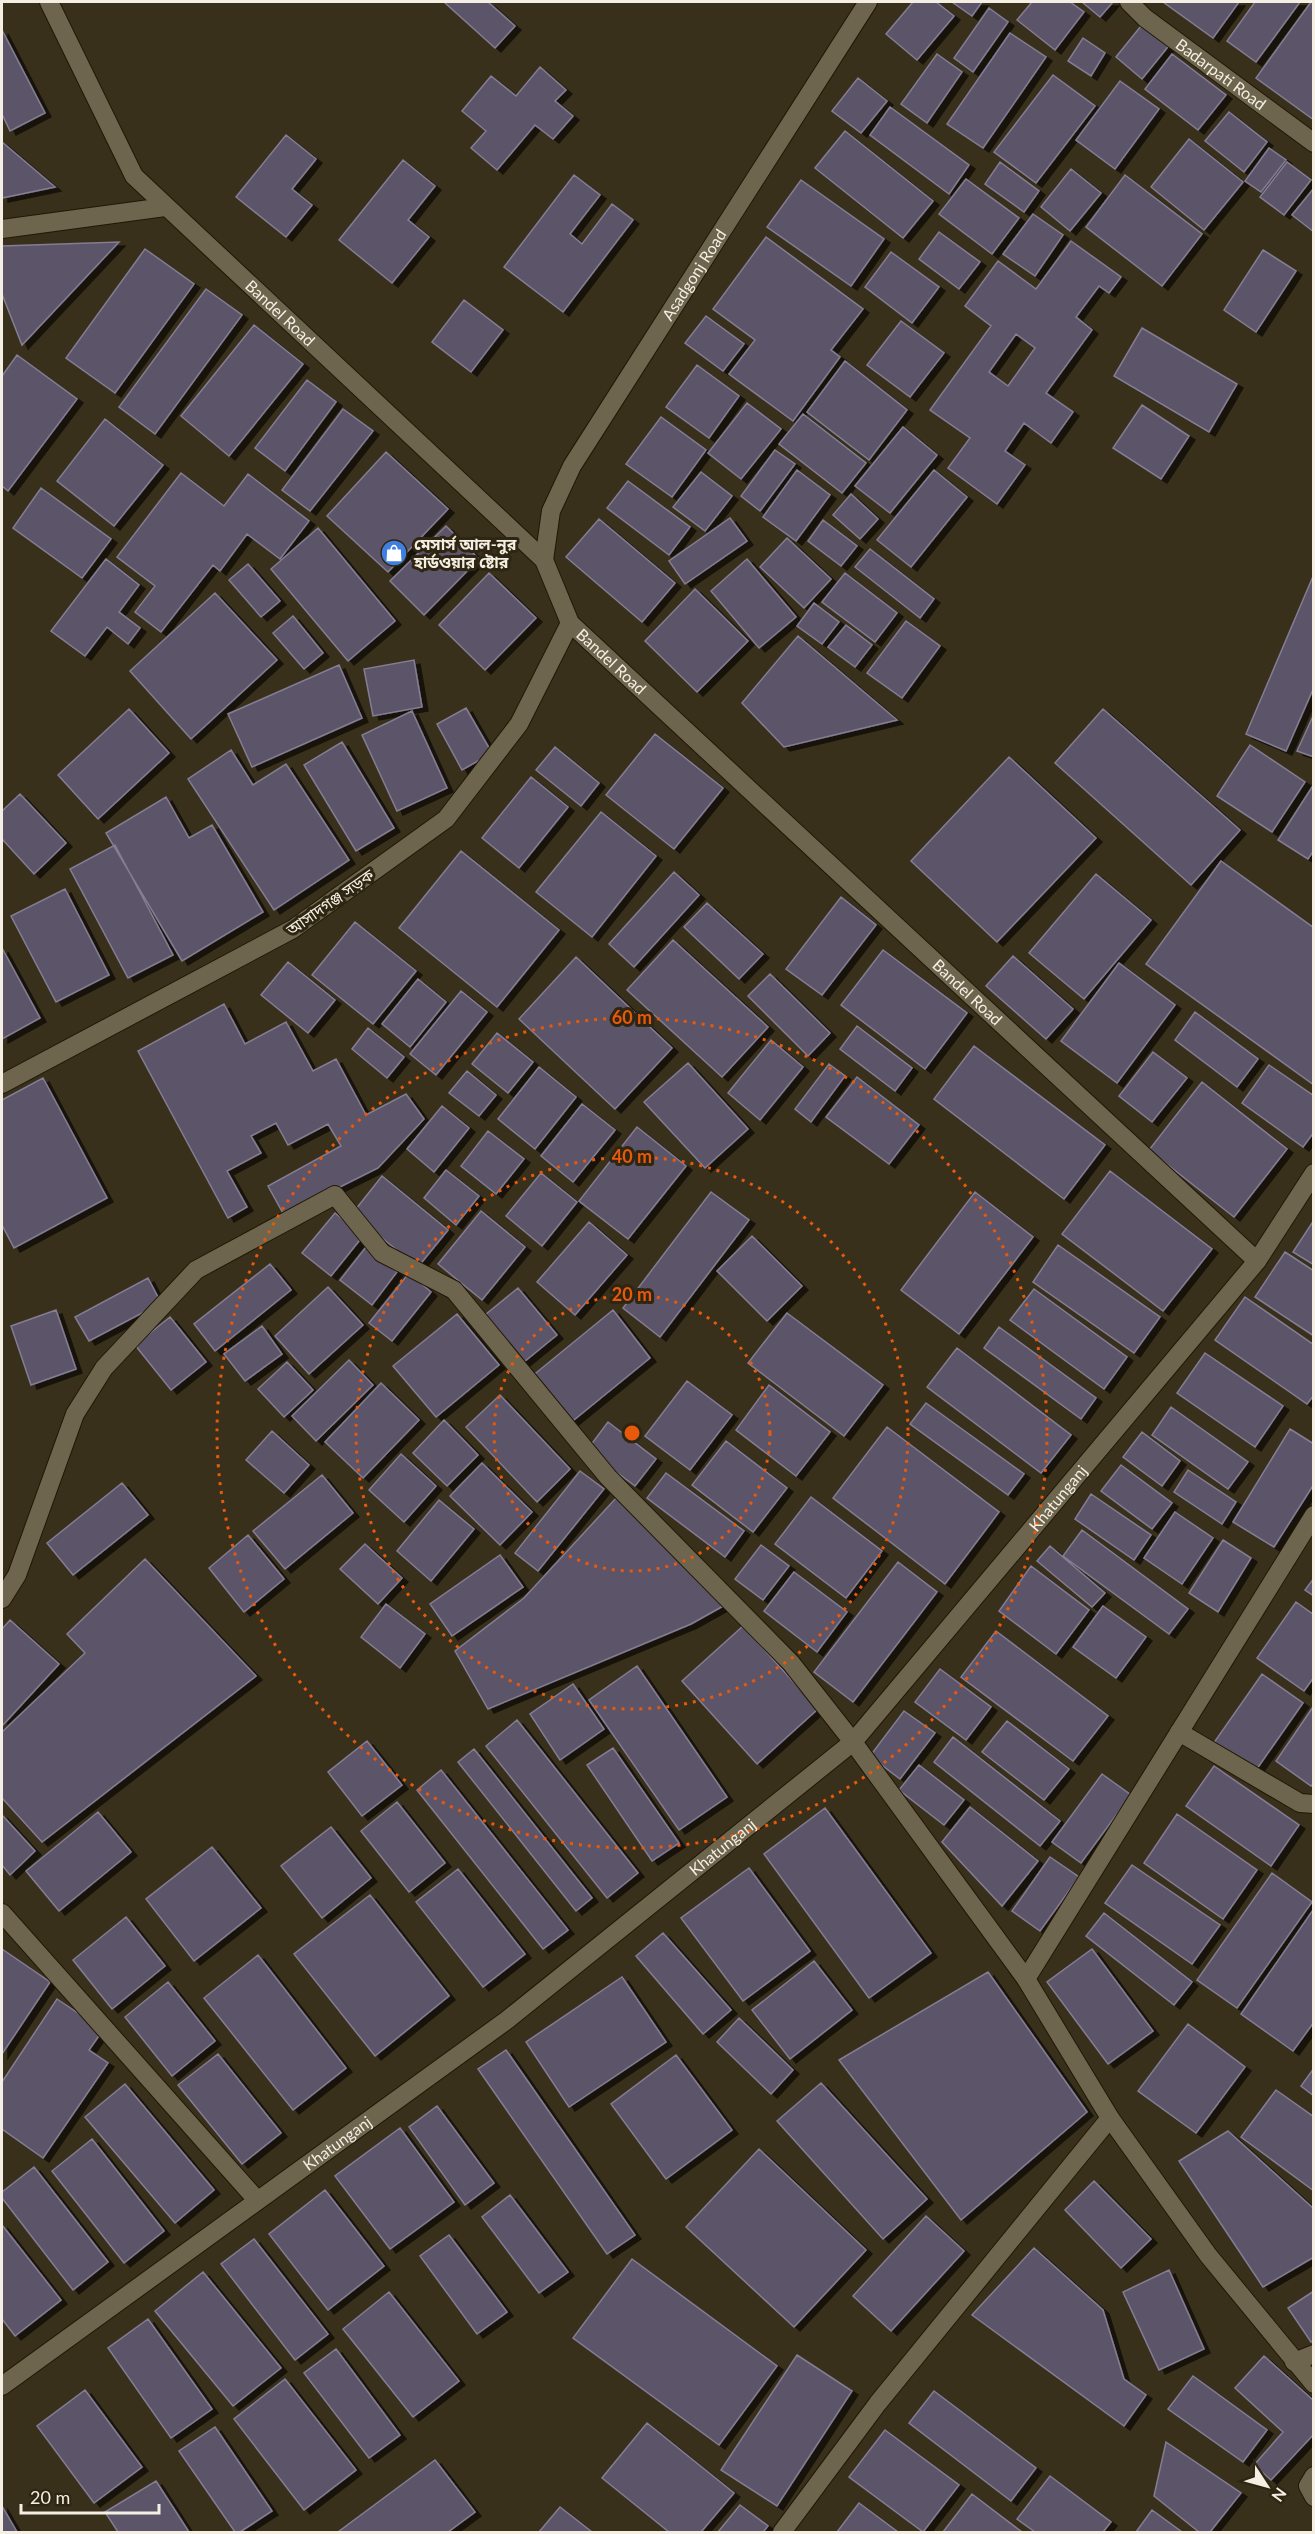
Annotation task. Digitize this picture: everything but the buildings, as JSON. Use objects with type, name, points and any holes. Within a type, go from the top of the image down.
[{"type":"street","name":"Bandel Road","points":[[48,2],[134,176],[544,560],[570,623],[1257,1261]]},
{"type":"street","name":"Asadgonj Road","points":[[544,560],[551,511],[572,466],[868,2]]},
{"type":"street","name":"Badarpati Road","points":[[1129,2],[1145,18],[1314,143]]},
{"type":"street","points":[[2,230],[165,207]]},
{"type":"street","name":"আসাদগঞ্জ সড়ক","points":[[2,1084],[293,929],[446,819],[519,724],[570,623]]},
{"type":"street","name":"Khatunganj","points":[[2,2386],[507,2020],[854,1742],[1257,1261],[1314,1173]]},
{"type":"street","points":[[2,1599],[17,1575],[75,1414],[104,1368],[196,1270],[335,1195],[382,1252],[454,1290],[608,1477],[791,1663],[854,1742],[1026,1979],[1110,2118],[1208,2254],[1314,2384]]},
{"type":"street","points":[[1026,1979],[1314,1515]]},
{"type":"street","points":[[1179,1732],[1300,1803],[1314,1804]]},
{"type":"street","points":[[2,1912],[257,2200]]},
{"type":"street","points":[[783,2532],[878,2403],[1110,2118]]},
{"type":"street","points":[[1294,2362],[1314,2354]]},
{"type":"street","points":[[1314,2476],[1308,2486],[1314,2497]]},
{"type":"place","name":"মেসার্স আল-নুর হার্ডওয়ার ষ্টোর","points":[[394,553]]}]
